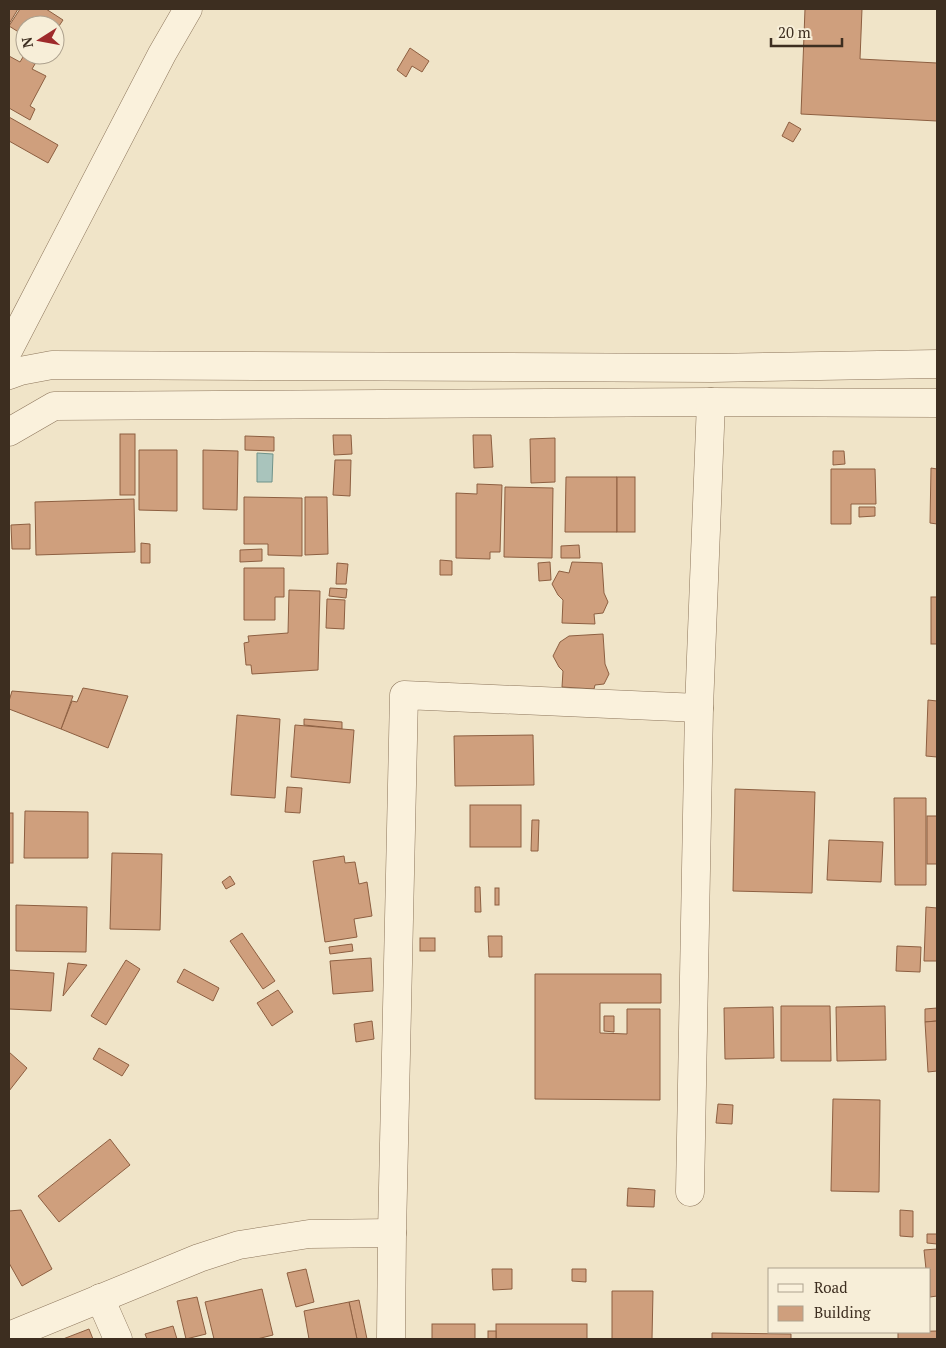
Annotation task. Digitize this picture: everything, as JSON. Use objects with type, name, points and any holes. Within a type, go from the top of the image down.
[{"type":"street","points":[[9,349],[162,54],[188,9]]},
{"type":"street","points":[[9,375],[52,365],[712,368],[937,364]]},
{"type":"street","points":[[690,1192],[699,708],[711,402]]},
{"type":"street","points":[[9,430],[54,406],[711,402],[937,403]]},
{"type":"street","points":[[391,1339],[404,695],[699,708]]},
{"type":"street","points":[[9,1336],[199,1258],[239,1245],[309,1234],[392,1233]]},
{"type":"street","points":[[100,1298],[118,1339]]},
{"type":"water","points":[[257,453],[273,454],[272,482],[257,482]]},
{"type":"building","points":[[9,9],[18,9],[9,24]]},
{"type":"building","points":[[20,9],[46,9],[55,15],[16,15]]},
{"type":"building","points":[[805,9],[862,9],[860,59],[937,63],[937,121],[801,114]]},
{"type":"building","points":[[15,17],[15,30],[9,26]]},
{"type":"building","points":[[410,48],[429,61],[422,72],[412,66],[406,77],[397,70]]},
{"type":"building","points":[[9,56],[15,59],[15,65],[34,65],[32,69],[46,76],[30,106],[35,109],[30,120],[9,108]]},
{"type":"building","points":[[9,117],[58,145],[48,163],[9,141]]},
{"type":"building","points":[[789,122],[801,129],[793,142],[782,136]]},
{"type":"building","points":[[120,434],[135,434],[135,495],[120,495]]},
{"type":"building","points":[[333,435],[351,435],[352,454],[334,455]]},
{"type":"building","points":[[473,435],[491,435],[493,467],[474,468]]},
{"type":"building","points":[[245,436],[274,437],[274,451],[245,450]]},
{"type":"building","points":[[555,438],[555,482],[531,483],[530,439]]},
{"type":"building","points":[[139,450],[177,450],[177,511],[139,510]]},
{"type":"building","points":[[203,450],[238,451],[237,510],[203,509]]},
{"type":"building","points":[[833,451],[844,451],[845,464],[833,465]]},
{"type":"building","points":[[335,460],[351,460],[350,496],[333,495]]},
{"type":"building","points":[[931,468],[937,469],[937,524],[930,523]]},
{"type":"building","points":[[831,469],[875,469],[876,504],[851,504],[851,524],[831,524]]},
{"type":"building","points":[[566,477],[617,477],[617,532],[565,532]]},
{"type":"building","points":[[617,477],[635,477],[635,532],[617,532]]},
{"type":"building","points":[[477,484],[502,485],[500,552],[490,552],[490,559],[456,558],[456,493],[477,494]]},
{"type":"building","points":[[505,487],[553,488],[552,558],[504,557]]},
{"type":"building","points":[[244,497],[302,498],[302,556],[268,555],[268,544],[244,544]]},
{"type":"building","points":[[305,497],[327,497],[328,554],[305,555]]},
{"type":"building","points":[[134,499],[135,552],[36,555],[35,502]]},
{"type":"building","points":[[859,507],[875,507],[875,516],[859,517]]},
{"type":"building","points":[[30,524],[30,549],[12,549],[11,525]]},
{"type":"building","points":[[141,543],[150,544],[150,563],[141,563]]},
{"type":"building","points":[[579,545],[580,558],[561,558],[561,546]]},
{"type":"building","points":[[262,549],[262,561],[240,562],[240,550]]},
{"type":"building","points":[[440,560],[452,561],[452,575],[440,575]]},
{"type":"building","points":[[550,562],[551,580],[539,581],[538,563]]},
{"type":"building","points":[[572,562],[602,563],[604,593],[608,602],[603,613],[594,614],[595,624],[562,623],[563,600],[552,584],[559,571],[569,573]]},
{"type":"building","points":[[337,563],[348,564],[346,584],[336,584]]},
{"type":"building","points":[[244,568],[284,568],[284,597],[275,597],[275,620],[244,620]]},
{"type":"building","points":[[330,588],[347,589],[346,598],[329,596]]},
{"type":"building","points":[[289,590],[320,591],[318,670],[252,674],[251,665],[246,665],[244,643],[249,642],[248,636],[288,633]]},
{"type":"building","points":[[931,597],[937,597],[937,644],[931,644]]},
{"type":"building","points":[[327,599],[345,600],[344,629],[326,628]]},
{"type":"building","points":[[603,634],[605,664],[609,674],[604,684],[595,685],[594,689],[562,687],[563,671],[553,656],[560,642],[569,636]]},
{"type":"building","points":[[83,688],[128,696],[108,748],[61,729],[72,701],[77,702]]},
{"type":"building","points":[[12,691],[73,696],[61,729],[9,709]]},
{"type":"building","points":[[928,700],[937,701],[937,757],[926,756]]},
{"type":"building","points":[[237,715],[280,719],[275,798],[231,795]]},
{"type":"building","points":[[304,719],[342,722],[342,729],[304,725]]},
{"type":"building","points":[[295,725],[354,730],[350,783],[291,777]]},
{"type":"building","points":[[533,735],[534,785],[455,786],[454,736]]},
{"type":"building","points":[[287,787],[302,788],[300,813],[285,812]]},
{"type":"building","points":[[735,789],[815,792],[812,893],[733,891]]},
{"type":"building","points":[[894,798],[926,798],[926,885],[895,885]]},
{"type":"building","points":[[470,805],[521,805],[521,847],[470,847]]},
{"type":"building","points":[[25,811],[88,812],[88,858],[24,858]]},
{"type":"building","points":[[9,813],[13,813],[13,863],[9,863]]},
{"type":"building","points":[[927,816],[937,816],[937,864],[927,864]]},
{"type":"building","points":[[532,820],[539,820],[538,851],[531,851]]},
{"type":"building","points":[[829,840],[883,842],[881,882],[827,880]]},
{"type":"building","points":[[112,853],[162,854],[160,930],[110,929]]},
{"type":"building","points":[[344,856],[345,863],[355,862],[359,884],[367,882],[372,916],[354,919],[357,937],[325,942],[313,861]]},
{"type":"building","points":[[230,876],[235,884],[226,889],[222,882]]},
{"type":"building","points":[[475,887],[480,887],[481,912],[475,912]]},
{"type":"building","points":[[495,888],[499,888],[499,905],[495,905]]},
{"type":"building","points":[[16,905],[87,907],[86,952],[16,951]]},
{"type":"building","points":[[926,907],[937,908],[937,961],[924,961]]},
{"type":"building","points":[[242,933],[275,981],[263,989],[230,941]]},
{"type":"building","points":[[488,936],[502,936],[502,957],[489,957]]},
{"type":"building","points":[[420,938],[435,938],[435,951],[420,951]]},
{"type":"building","points":[[352,944],[353,951],[330,954],[329,947]]},
{"type":"building","points":[[897,946],[921,947],[920,972],[896,971]]},
{"type":"building","points":[[371,958],[373,991],[333,994],[330,961]]},
{"type":"building","points":[[126,960],[140,969],[106,1025],[91,1016]]},
{"type":"building","points":[[68,963],[87,965],[63,996]]},
{"type":"building","points":[[184,969],[219,988],[213,1001],[177,982]]},
{"type":"building","points":[[9,970],[54,973],[51,1011],[9,1009]]},
{"type":"building","points":[[535,974],[661,974],[661,1003],[600,1003],[600,1033],[627,1034],[627,1009],[660,1009],[660,1100],[535,1099]]},
{"type":"building","points":[[278,990],[293,1012],[272,1026],[257,1003]]},
{"type":"building","points":[[781,1006],[830,1006],[831,1061],[781,1061]]},
{"type":"building","points":[[885,1006],[886,1060],[837,1061],[836,1007]]},
{"type":"building","points":[[773,1007],[774,1058],[725,1059],[724,1008]]},
{"type":"building","points":[[937,1008],[937,1021],[925,1022],[925,1009]]},
{"type":"building","points":[[604,1016],[614,1016],[614,1032],[604,1031]]},
{"type":"building","points":[[372,1021],[374,1039],[356,1042],[354,1024]]},
{"type":"building","points":[[937,1021],[937,1071],[928,1072],[925,1022]]},
{"type":"building","points":[[99,1048],[129,1065],[122,1076],[93,1059]]},
{"type":"building","points":[[9,1052],[27,1068],[9,1091]]},
{"type":"building","points":[[833,1099],[880,1100],[879,1192],[831,1191]]},
{"type":"building","points":[[718,1104],[733,1105],[732,1124],[716,1123]]},
{"type":"building","points":[[110,1139],[130,1165],[59,1222],[38,1196]]},
{"type":"building","points":[[628,1188],[655,1190],[654,1207],[627,1206]]},
{"type":"building","points":[[21,1210],[52,1269],[22,1286],[9,1263],[9,1211]]},
{"type":"building","points":[[900,1210],[913,1211],[913,1237],[900,1236]]},
{"type":"building","points":[[927,1234],[937,1234],[937,1244],[927,1243]]},
{"type":"building","points":[[937,1249],[937,1296],[931,1297],[931,1268],[926,1268],[924,1250]]},
{"type":"building","points":[[306,1269],[314,1302],[296,1307],[287,1273]]},
{"type":"building","points":[[492,1269],[512,1269],[512,1289],[493,1290]]},
{"type":"building","points":[[572,1269],[586,1269],[586,1282],[572,1281]]},
{"type":"building","points":[[262,1289],[273,1335],[257,1339],[214,1339],[205,1302]]},
{"type":"building","points":[[612,1291],[653,1291],[652,1339],[612,1339]]},
{"type":"building","points":[[197,1297],[206,1334],[186,1339],[177,1301]]},
{"type":"building","points":[[359,1300],[367,1339],[357,1339],[349,1302]]},
{"type":"building","points":[[349,1302],[357,1339],[309,1339],[304,1311]]},
{"type":"building","points":[[432,1324],[475,1324],[475,1339],[432,1339]]},
{"type":"building","points":[[496,1324],[587,1324],[587,1339],[496,1339]]},
{"type":"building","points":[[173,1326],[177,1339],[147,1339],[145,1334]]},
{"type":"building","points":[[89,1329],[93,1339],[63,1339]]},
{"type":"building","points":[[488,1331],[496,1331],[496,1339],[488,1339]]},
{"type":"building","points":[[931,1331],[937,1331],[937,1339],[898,1339],[898,1333],[931,1333]]},
{"type":"building","points":[[712,1333],[791,1334],[791,1339],[712,1339]]}]
